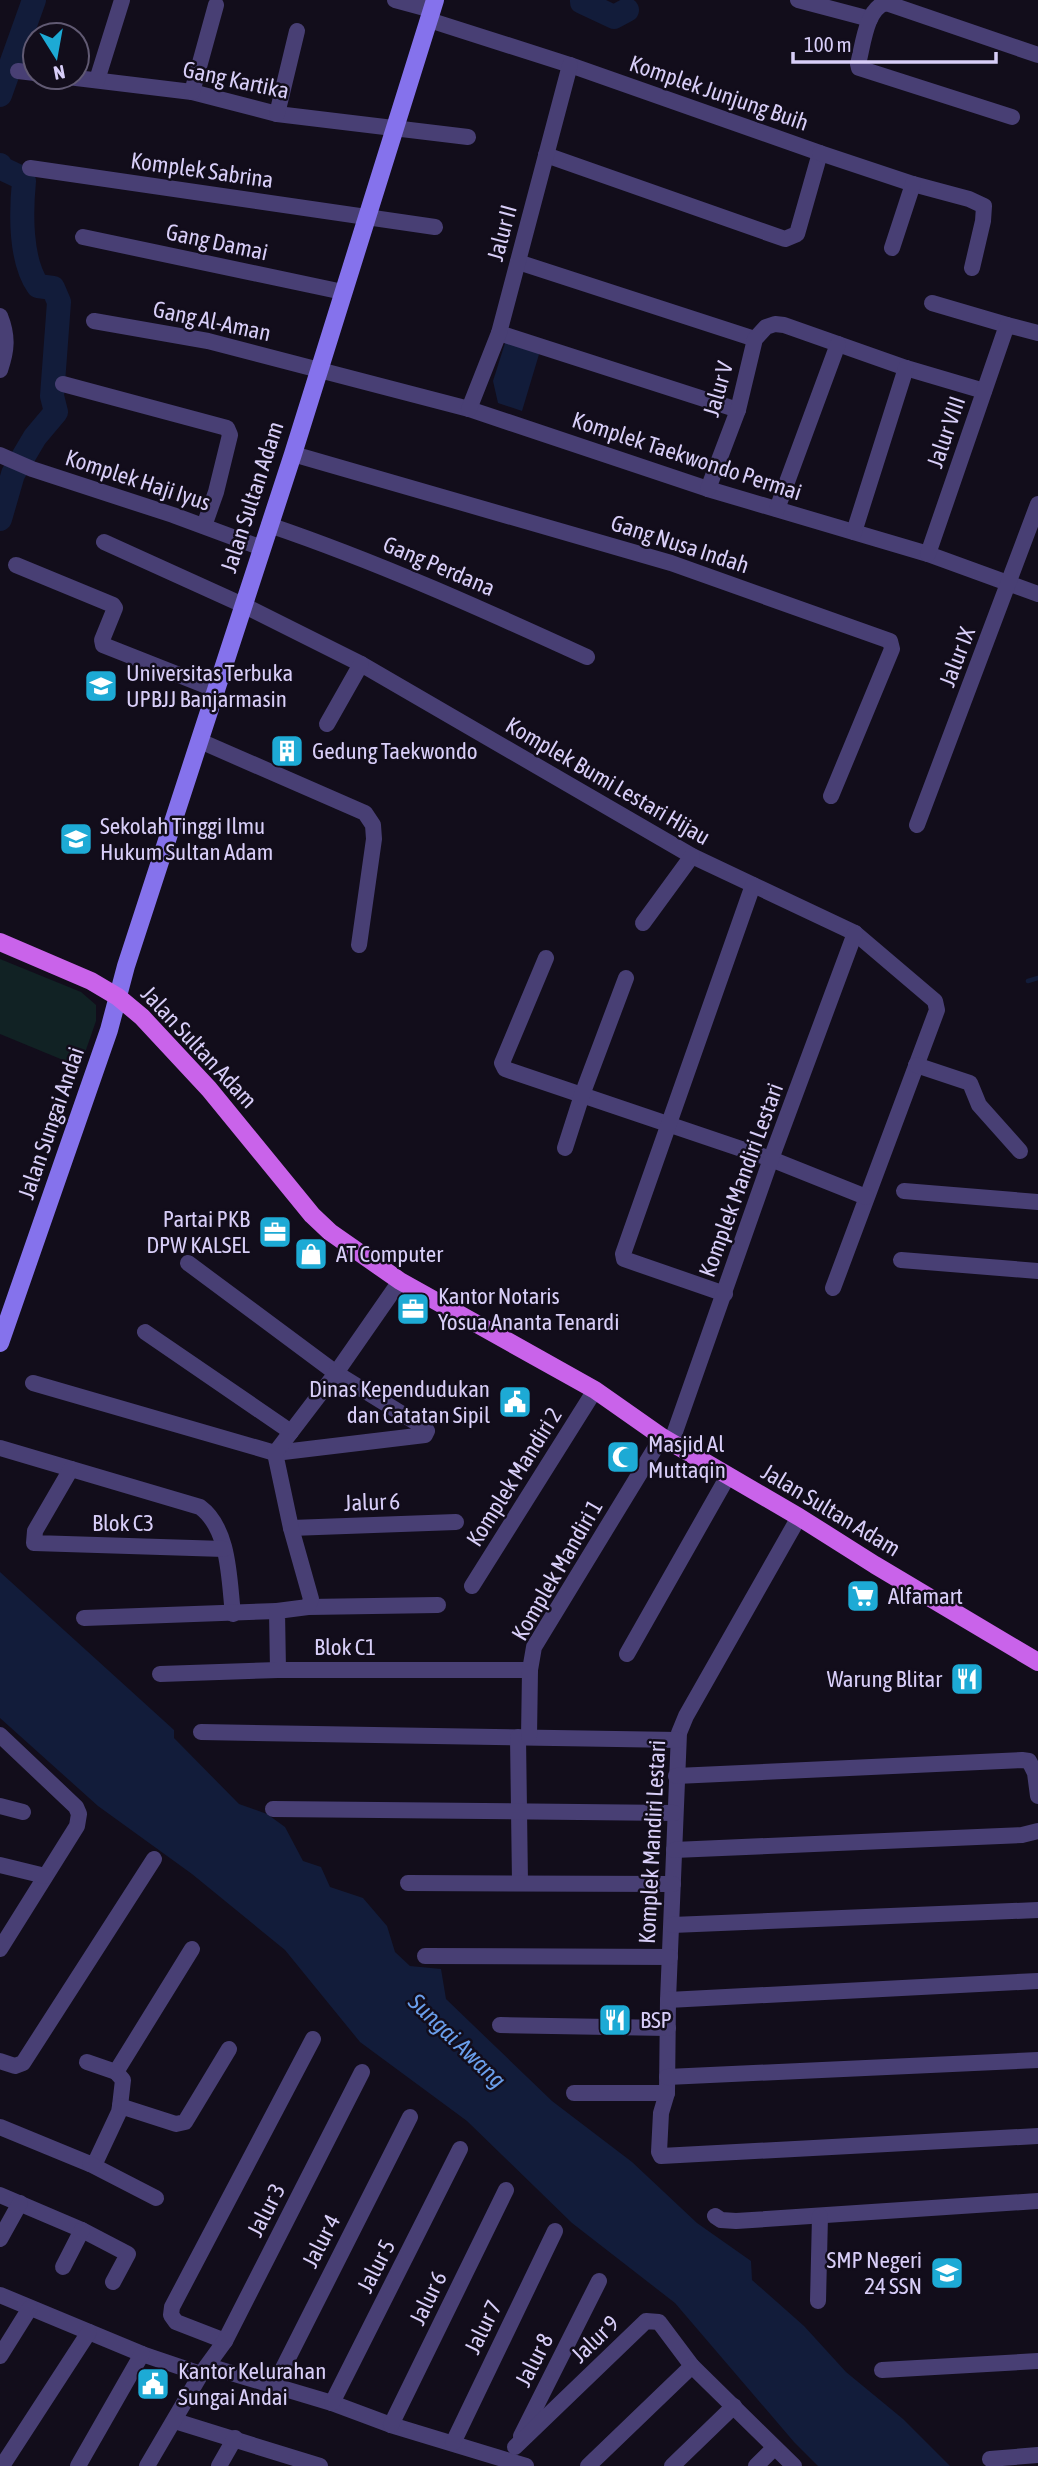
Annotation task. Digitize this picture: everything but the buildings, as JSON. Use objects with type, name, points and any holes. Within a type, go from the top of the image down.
[{"type":"main road","name":"Jalan Sultan Adam","points":[[432,10],[293,454],[118,997],[142,1017],[209,1089],[312,1215],[330,1233],[400,1281],[595,1390],[667,1440],[1038,1662]]},
{"type":"main road","points":[[0,942],[91,981],[118,997]]},
{"type":"main road","name":"Jalan Sungai Andai","points":[[0,1343],[109,1030],[118,997]]},
{"type":"street","points":[[97,80],[122,0]]},
{"type":"street","name":"Komplek Junjung Buih","points":[[395,0],[432,10],[570,65],[820,153],[797,234],[785,239],[546,155]]},
{"type":"street","points":[[798,0],[870,19]]},
{"type":"street","points":[[1012,117],[859,68],[870,19],[876,8],[886,4],[1038,55]]},
{"type":"street","points":[[192,92],[216,5]]},
{"type":"street","points":[[277,114],[297,31]]},
{"type":"street","name":"Jalur II","points":[[469,410],[499,333],[570,65]]},
{"type":"street","name":"Gang Kartika","points":[[91,79],[192,92],[277,114],[468,138]]},
{"type":"street","points":[[820,153],[984,206],[972,268]]},
{"type":"street","name":"Komplek Sabrina","points":[[30,168],[435,226]]},
{"type":"street","points":[[892,248],[913,184]]},
{"type":"street","name":"Gang Damai","points":[[83,237],[343,292]]},
{"type":"street","points":[[518,262],[755,339],[766,327],[785,325],[906,368],[984,391]]},
{"type":"street","points":[[932,303],[1038,333]]},
{"type":"street","points":[[0,316],[6,332],[7,351],[0,370]]},
{"type":"street","name":"Gang Al-Aman","points":[[94,321],[208,341],[319,369]]},
{"type":"street","name":"Jalur VIII","points":[[928,554],[1007,325]]},
{"type":"street","points":[[499,333],[738,410]]},
{"type":"street","name":"Jalur V","points":[[708,489],[738,410],[755,339]]},
{"type":"street","points":[[777,509],[838,344]]},
{"type":"street","points":[[854,532],[906,368]]},
{"type":"street","name":"Komplek Taekwondo Permai","points":[[319,369],[469,410],[708,489],[928,554],[1038,594]]},
{"type":"street","points":[[64,384],[227,429],[230,435],[216,492],[204,526]]},
{"type":"street","name":"Gang Nusa Indah","points":[[293,454],[671,562],[890,641],[892,649],[831,796]]},
{"type":"street","name":"Komplek Haji Iyus","points":[[4,457],[262,548]]},
{"type":"street","name":"Jalur IX","points":[[917,825],[1038,504]]},
{"type":"street","name":"Gang Perdana","points":[[270,525],[341,549],[429,585],[587,657]]},
{"type":"street","name":"Komplek Bumi Lestari Hijau","points":[[104,542],[243,605],[361,664],[692,856],[855,933],[935,1001],[937,1010],[916,1065]]},
{"type":"street","points":[[16,565],[113,605],[115,608],[102,640],[103,645],[217,690]]},
{"type":"street","points":[[327,724],[361,664]]},
{"type":"street","points":[[200,741],[365,813],[373,824],[374,839],[359,945]]},
{"type":"street","points":[[643,923],[692,856]]},
{"type":"street","points":[[724,1294],[623,1257],[753,885]]},
{"type":"street","name":"Komplek Mandiri Lestari","points":[[667,1440],[724,1294],[855,933]]},
{"type":"street","points":[[546,958],[502,1067],[772,1159],[866,1197]]},
{"type":"street","points":[[565,1148],[626,978]]},
{"type":"street","points":[[833,1288],[916,1065],[970,1083],[979,1105],[1020,1151]]},
{"type":"street","points":[[904,1191],[1038,1202]]},
{"type":"street","points":[[901,1260],[1038,1271]]},
{"type":"street","points":[[33,1383],[275,1453],[425,1435],[425,1428],[336,1373],[188,1263]]},
{"type":"street","points":[[308,1607],[312,1599],[291,1528],[275,1453],[336,1373],[400,1281]]},
{"type":"street","points":[[145,1332],[291,1432]]},
{"type":"street","name":"Komplek Mandiri 2","points":[[472,1586],[595,1390]]},
{"type":"street","name":"Komplek Mandiri 1","points":[[520,1883],[523,1737],[534,1647],[667,1440]]},
{"type":"street","points":[[0,1449],[200,1507],[215,1525],[224,1549],[233,1614]]},
{"type":"street","name":"Blok C3","points":[[71,1469],[35,1531],[34,1543],[224,1549]]},
{"type":"street","points":[[627,1654],[727,1476]]},
{"type":"street","name":"Komplek Mandiri Lestari","points":[[799,1517],[686,1716],[678,1740],[667,2085],[658,2136],[660,2156],[1038,2136]]},
{"type":"street","name":"Jalur 6","points":[[291,1528],[456,1522]]},
{"type":"street","points":[[84,1618],[233,1614],[308,1607],[438,1605]]},
{"type":"street","points":[[277,1611],[278,1670]]},
{"type":"street","name":"Blok C1","points":[[160,1674],[278,1670],[530,1670]]},
{"type":"street","points":[[201,1732],[678,1740]]},
{"type":"street","points":[[0,1735],[76,1807],[79,1814],[77,1826],[0,1949]]},
{"type":"street","points":[[676,1776],[1023,1760],[1029,1761],[1032,1766],[1038,1796]]},
{"type":"street","points":[[0,1806],[23,1812]]},
{"type":"street","points":[[273,1809],[674,1813]]},
{"type":"street","points":[[674,1850],[1022,1835],[1038,1831]]},
{"type":"street","points":[[0,2061],[15,2066],[23,2063],[154,1859]]},
{"type":"street","points":[[0,1865],[45,1876]]},
{"type":"street","points":[[408,1883],[673,1884]]},
{"type":"street","points":[[672,1925],[1038,1910]]},
{"type":"street","points":[[116,2072],[192,1949]]},
{"type":"street","points":[[425,1956],[670,1957]]},
{"type":"street","points":[[668,2000],[1038,1981]]},
{"type":"street","points":[[499,2025],[668,2028]]},
{"type":"street","points":[[225,2341],[176,2322],[171,2315],[172,2307],[313,2039]]},
{"type":"street","points":[[120,2106],[176,2124],[185,2122],[229,2049]]},
{"type":"street","points":[[574,2093],[1038,2060]]},
{"type":"street","points":[[87,2062],[116,2072],[123,2080],[119,2112],[96,2161],[90,2164]]},
{"type":"street","name":"Jalur 3","points":[[147,2466],[225,2341],[362,2072]]},
{"type":"street","name":"Jalur 4","points":[[274,2386],[410,2117]]},
{"type":"street","points":[[0,2127],[90,2164],[156,2198]]},
{"type":"street","name":"Jalur 5","points":[[332,2403],[460,2150]]},
{"type":"street","name":"Jalur 6","points":[[391,2425],[506,2190]]},
{"type":"street","points":[[0,2195],[82,2230],[128,2254],[113,2282]]},
{"type":"street","points":[[715,2216],[721,2220],[736,2221],[1038,2201]]},
{"type":"street","points":[[0,2239],[20,2203]]},
{"type":"street","points":[[818,2301],[820,2216]]},
{"type":"street","points":[[63,2267],[82,2230]]},
{"type":"street","name":"Jalur 7","points":[[453,2443],[555,2231]]},
{"type":"street","name":"Jalur 8","points":[[512,2454],[599,2281]]},
{"type":"street","points":[[0,2295],[142,2354],[274,2386],[453,2443],[512,2454],[526,2466]]},
{"type":"street","points":[[0,2356],[30,2308]]},
{"type":"street","name":"Jalur 9","points":[[512,2454],[646,2321],[659,2322],[692,2366]]},
{"type":"street","points":[[2,2466],[89,2332]]},
{"type":"street","points":[[78,2466],[142,2354]]},
{"type":"street","points":[[882,2370],[1038,2361]]},
{"type":"street","points":[[589,2466],[692,2366],[794,2466]]},
{"type":"street","points":[[672,2466],[734,2406]]},
{"type":"street","points":[[175,2421],[235,2438],[295,2463],[320,2466]]},
{"type":"street","points":[[219,2466],[235,2438]]},
{"type":"street","points":[[756,2466],[774,2448]]},
{"type":"street","points":[[989,2459],[1038,2455]]},
{"type":"shaded area","points":[[0,959],[81,992],[96,1005],[96,1021],[80,1067],[0,1034]]},
{"type":"water","points":[[506,340],[540,351],[522,411],[498,403],[493,381]]},
{"type":"water","name":"Sungai Awang","points":[[0,1572],[174,1730],[174,1738],[239,1804],[267,1814],[285,1827],[303,1861],[321,1867],[330,1887],[363,1898],[387,1926],[395,1952],[410,1966],[441,1969],[446,1999],[552,2101],[632,2162],[697,2223],[751,2261],[752,2280],[804,2326],[846,2372],[903,2419],[950,2466],[818,2466],[794,2442],[675,2303],[572,2223],[467,2121],[360,2042],[285,1950],[192,1874],[98,1806],[0,1718]]},
{"type":"waterway","points":[[0,95],[34,0]]},
{"type":"waterway","points":[[582,0],[614,17],[627,10]]},
{"type":"waterway","points":[[0,165],[24,181],[22,221],[28,263],[38,286],[53,288],[59,302],[52,396],[56,412],[35,437],[13,474],[0,519]]},
{"type":"waterway","points":[[1028,981],[1038,978]]},
{"type":"place","name":"Universitas Terbuka UPBJJ Banjarmasin","points":[[101,686]]},
{"type":"place","name":"Gedung Taekwondo","points":[[287,751]]},
{"type":"place","name":"Sekolah Tinggi Ilmu Hukum Sultan Adam","points":[[76,839]]},
{"type":"place","name":"Partai PKB DPW KALSEL","points":[[275,1232]]},
{"type":"place","name":"AT Computer","points":[[311,1254]]},
{"type":"place","name":"Kantor Notaris Yosua Ananta Tenardi","points":[[413,1309]]},
{"type":"place","name":"Dinas Kependudukan dan Catatan Sipil","points":[[515,1402]]},
{"type":"place","name":"Masjid Al Muttaqin","points":[[623,1457]]},
{"type":"place","name":"Alfamart","points":[[863,1596]]},
{"type":"place","name":"Warung Blitar","points":[[967,1679]]},
{"type":"place","name":"BSP","points":[[615,2020]]},
{"type":"place","name":"SMP Negeri 24 SSN","points":[[947,2273]]},
{"type":"place","name":"Kantor Kelurahan Sungai Andai","points":[[153,2384]]}]
